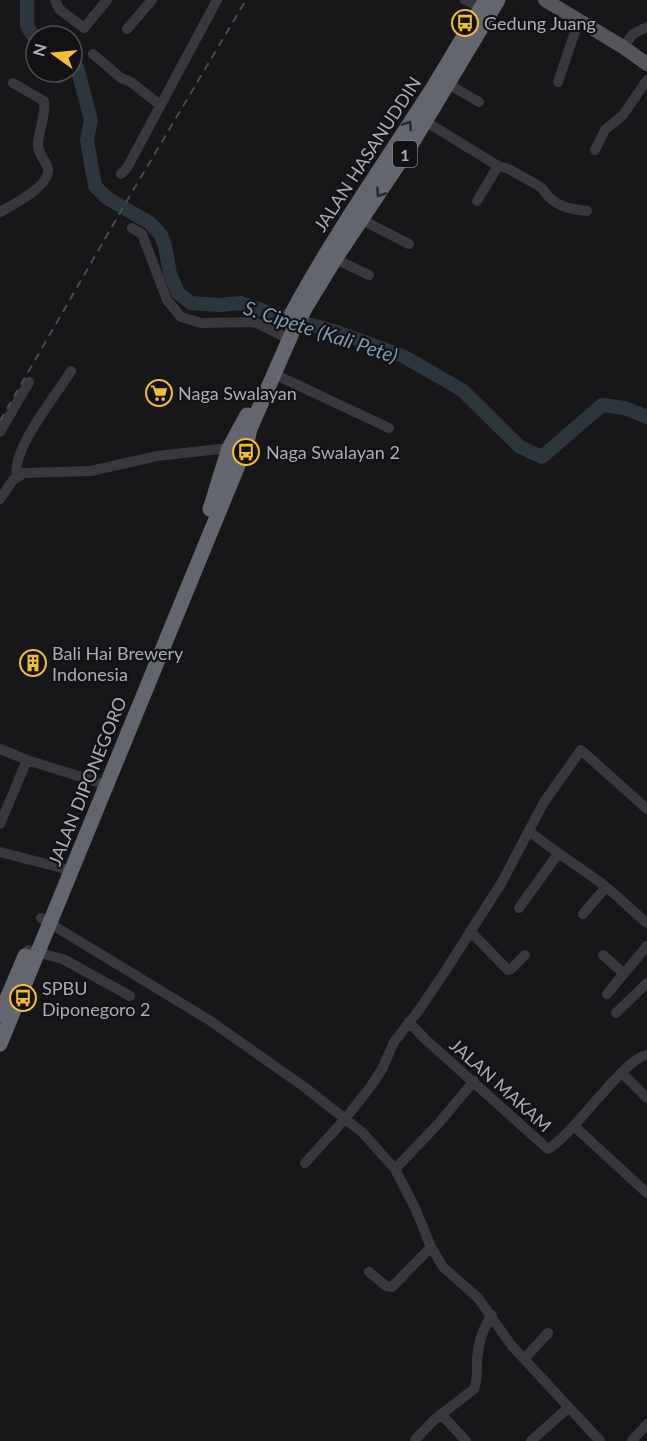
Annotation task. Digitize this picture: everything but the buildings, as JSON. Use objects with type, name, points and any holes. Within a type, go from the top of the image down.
[{"type":"highway","name":"JALAN HASANUDDIN","points":[[305,299],[362,220],[498,0]]},
{"type":"highway","name":"JALAN HASANUDDIN","points":[[285,333],[483,4]]},
{"type":"highway","name":"JALAN DIPONEGORO","points":[[46,920],[62,868],[97,782],[209,510],[235,451],[250,429],[285,333]]},
{"type":"highway","name":"JALAN DIPONEGORO","points":[[0,1044],[33,951],[235,451]]},
{"type":"highway","name":"JALAN DIPONEGORO","points":[[0,1015],[33,951]]},
{"type":"main road","points":[[545,0],[647,64]]},
{"type":"street","points":[[55,0],[59,9],[83,28],[107,0]]},
{"type":"street","points":[[127,29],[152,0]]},
{"type":"street","points":[[121,174],[129,164],[217,0]]},
{"type":"street","points":[[465,0],[483,4]]},
{"type":"street","points":[[558,82],[579,20]]},
{"type":"street","points":[[623,47],[633,34],[647,27]]},
{"type":"street","points":[[93,54],[121,78],[134,84],[160,105]]},
{"type":"street","points":[[596,150],[605,130],[623,115],[647,80]]},
{"type":"street","points":[[0,212],[32,192],[45,181],[48,174],[38,148],[39,134],[45,114],[44,101],[14,83]]},
{"type":"street","points":[[448,84],[479,102]]},
{"type":"street","points":[[425,121],[498,166],[509,169],[539,186],[559,206],[587,211]]},
{"type":"street","points":[[477,201],[498,166]]},
{"type":"street","points":[[362,220],[408,244]]},
{"type":"street","points":[[132,228],[142,234],[167,300],[181,317],[201,323],[254,322],[285,333]]},
{"type":"street","points":[[335,259],[369,275]]},
{"type":"street","points":[[17,476],[16,466],[31,432],[71,371]]},
{"type":"street","points":[[270,373],[389,428]]},
{"type":"street","points":[[0,432],[29,382]]},
{"type":"street","points":[[0,499],[17,476],[30,473],[91,471],[157,456],[235,451]]},
{"type":"street","points":[[0,749],[97,782]]},
{"type":"street","points":[[305,1163],[371,1086],[382,1069],[394,1042],[446,970],[502,882],[549,793],[581,750],[647,809]]},
{"type":"street","points":[[0,824],[27,760]]},
{"type":"street","points":[[529,831],[606,887],[647,923]]},
{"type":"street","points":[[0,852],[62,868]]},
{"type":"street","points":[[519,908],[558,854]]},
{"type":"street","points":[[583,915],[606,887]]},
{"type":"street","points":[[46,920],[208,1020],[303,1086],[363,1133],[395,1169],[416,1210],[431,1247],[443,1267],[478,1298],[511,1345],[600,1441]]},
{"type":"street","points":[[470,931],[508,970],[525,955]]},
{"type":"street","points":[[608,994],[647,946]]},
{"type":"street","points":[[33,951],[63,959],[130,996]]},
{"type":"street","points":[[603,955],[624,974]]},
{"type":"street","points":[[616,1013],[647,983]]},
{"type":"street","name":"JALAN MAKAM","points":[[409,1022],[547,1148],[550,1148],[574,1126],[639,1057],[647,1055]]},
{"type":"street","points":[[622,1073],[647,1098]]},
{"type":"street","points":[[395,1169],[438,1124],[474,1081]]},
{"type":"street","name":"JALAN MAKAM","points":[[574,1126],[647,1192]]},
{"type":"street","points":[[369,1272],[386,1286],[392,1287],[431,1247]]},
{"type":"street","points":[[415,1440],[441,1414],[474,1389],[477,1381],[479,1340],[492,1316]]},
{"type":"street","points":[[524,1359],[548,1333]]},
{"type":"street","points":[[531,1441],[569,1407]]},
{"type":"street","points":[[441,1414],[466,1441]]},
{"type":"street","points":[[632,1441],[647,1424]]},
{"type":"waterway","name":"S. Cipete (Kali Pete)","points":[[27,0],[27,24]]},
{"type":"waterway","name":"S. Cipete (Kali Pete)","points":[[81,84],[91,120],[87,140],[95,186],[107,198],[150,223],[161,235],[170,274],[178,293],[191,303],[219,305],[241,303],[337,332],[403,356],[462,390],[520,447],[542,457],[602,405],[625,408],[647,417]]},
{"type":"railway","points":[[0,421],[246,0]]},
{"type":"place","name":"Gedung Juang","points":[[465,23]]},
{"type":"place","name":"Naga Swalayan","points":[[159,393]]},
{"type":"place","name":"Naga Swalayan 2","points":[[246,452]]},
{"type":"place","name":"Bali Hai Brewery Indonesia","points":[[33,663]]},
{"type":"place","name":"SPBU Diponegoro 2","points":[[23,998]]}]
